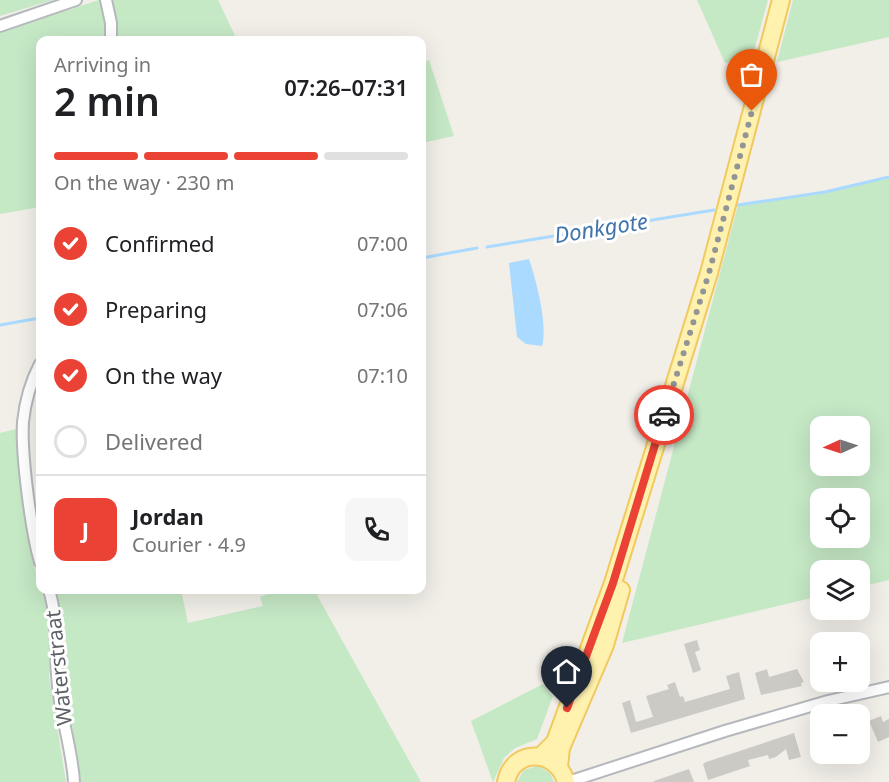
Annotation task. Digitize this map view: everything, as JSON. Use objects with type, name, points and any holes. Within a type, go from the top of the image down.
[{"type":"main road","points":[[506,782],[513,766],[521,759],[541,756],[555,742],[613,583],[709,273],[781,0]]},
{"type":"main road","points":[[567,782],[559,766],[561,748],[605,645],[705,295],[709,273]]},
{"type":"main road","points":[[541,756],[559,766]]},
{"type":"street","points":[[0,26],[76,0]]},
{"type":"street","points":[[106,0],[111,36]]},
{"type":"street","points":[[36,375],[28,396],[23,423],[29,497],[36,538]]},
{"type":"street","name":"Waterstraat","points":[[50,594],[57,627],[56,670],[60,705],[73,761],[74,782]]},
{"type":"street","points":[[567,782],[715,734],[828,701],[889,687]]},
{"type":"green space","points":[[0,0],[53,0],[0,16]]},
{"type":"green space","points":[[99,0],[106,21],[105,36],[36,36],[36,208],[0,214],[0,32]]},
{"type":"green space","points":[[113,0],[218,0],[235,36],[118,36]]},
{"type":"green space","points":[[697,0],[768,0],[752,58],[725,63]]},
{"type":"green space","points":[[793,0],[889,0],[889,37],[777,62]]},
{"type":"green space","points":[[429,60],[454,136],[426,142],[426,61]]},
{"type":"green space","points":[[889,177],[889,580],[870,585],[870,560],[810,560],[810,598],[622,643],[738,205],[825,192]]},
{"type":"green space","points":[[16,429],[23,508],[36,573],[36,594],[43,594],[47,608],[51,646],[49,677],[66,782],[0,782],[0,433]]},
{"type":"green space","points":[[57,594],[182,594],[188,623],[263,606],[260,597],[268,594],[318,594],[421,782],[81,782],[63,668],[66,642]]},
{"type":"green space","points":[[543,684],[553,696],[537,739],[515,748],[504,758],[493,782],[471,721]]},
{"type":"green space","points":[[538,766],[550,773],[554,782],[517,782],[524,770]]},
{"type":"water","points":[[529,259],[542,315],[542,346],[526,344],[517,337],[509,263]]},
{"type":"building","points":[[697,640],[700,650],[695,652],[701,670],[693,673],[684,644]]},
{"type":"building","points":[[767,669],[769,677],[797,669],[804,682],[801,683],[802,686],[761,695],[755,673]]},
{"type":"building","points":[[739,672],[745,699],[631,733],[622,703],[630,700],[636,722],[653,717],[646,696],[669,689],[667,685],[675,682],[680,697],[683,696],[685,702],[730,689],[726,676]]},
{"type":"building","points":[[881,716],[883,722],[889,719],[889,737],[878,742],[870,721]]},
{"type":"building","points":[[794,733],[801,757],[789,760],[786,749],[776,757],[769,759],[768,755],[748,760],[750,766],[708,780],[703,764],[706,762]]},
{"type":"building","points":[[689,769],[694,782],[654,782],[654,781]]},
{"type":"waterway","name":"Donkgote","points":[[738,205],[825,192],[889,177]]},
{"type":"waterway","name":"Donkgote","points":[[487,247],[714,210]]},
{"type":"waterway","name":"Donkgote","points":[[426,257],[477,248]]},
{"type":"waterway","name":"Donkgote","points":[[0,325],[36,319]]},
{"type":"way so far","points":[[664,415],[709,273],[752,111]]},
{"type":"route","points":[[567,708],[613,583],[664,415]]}]
